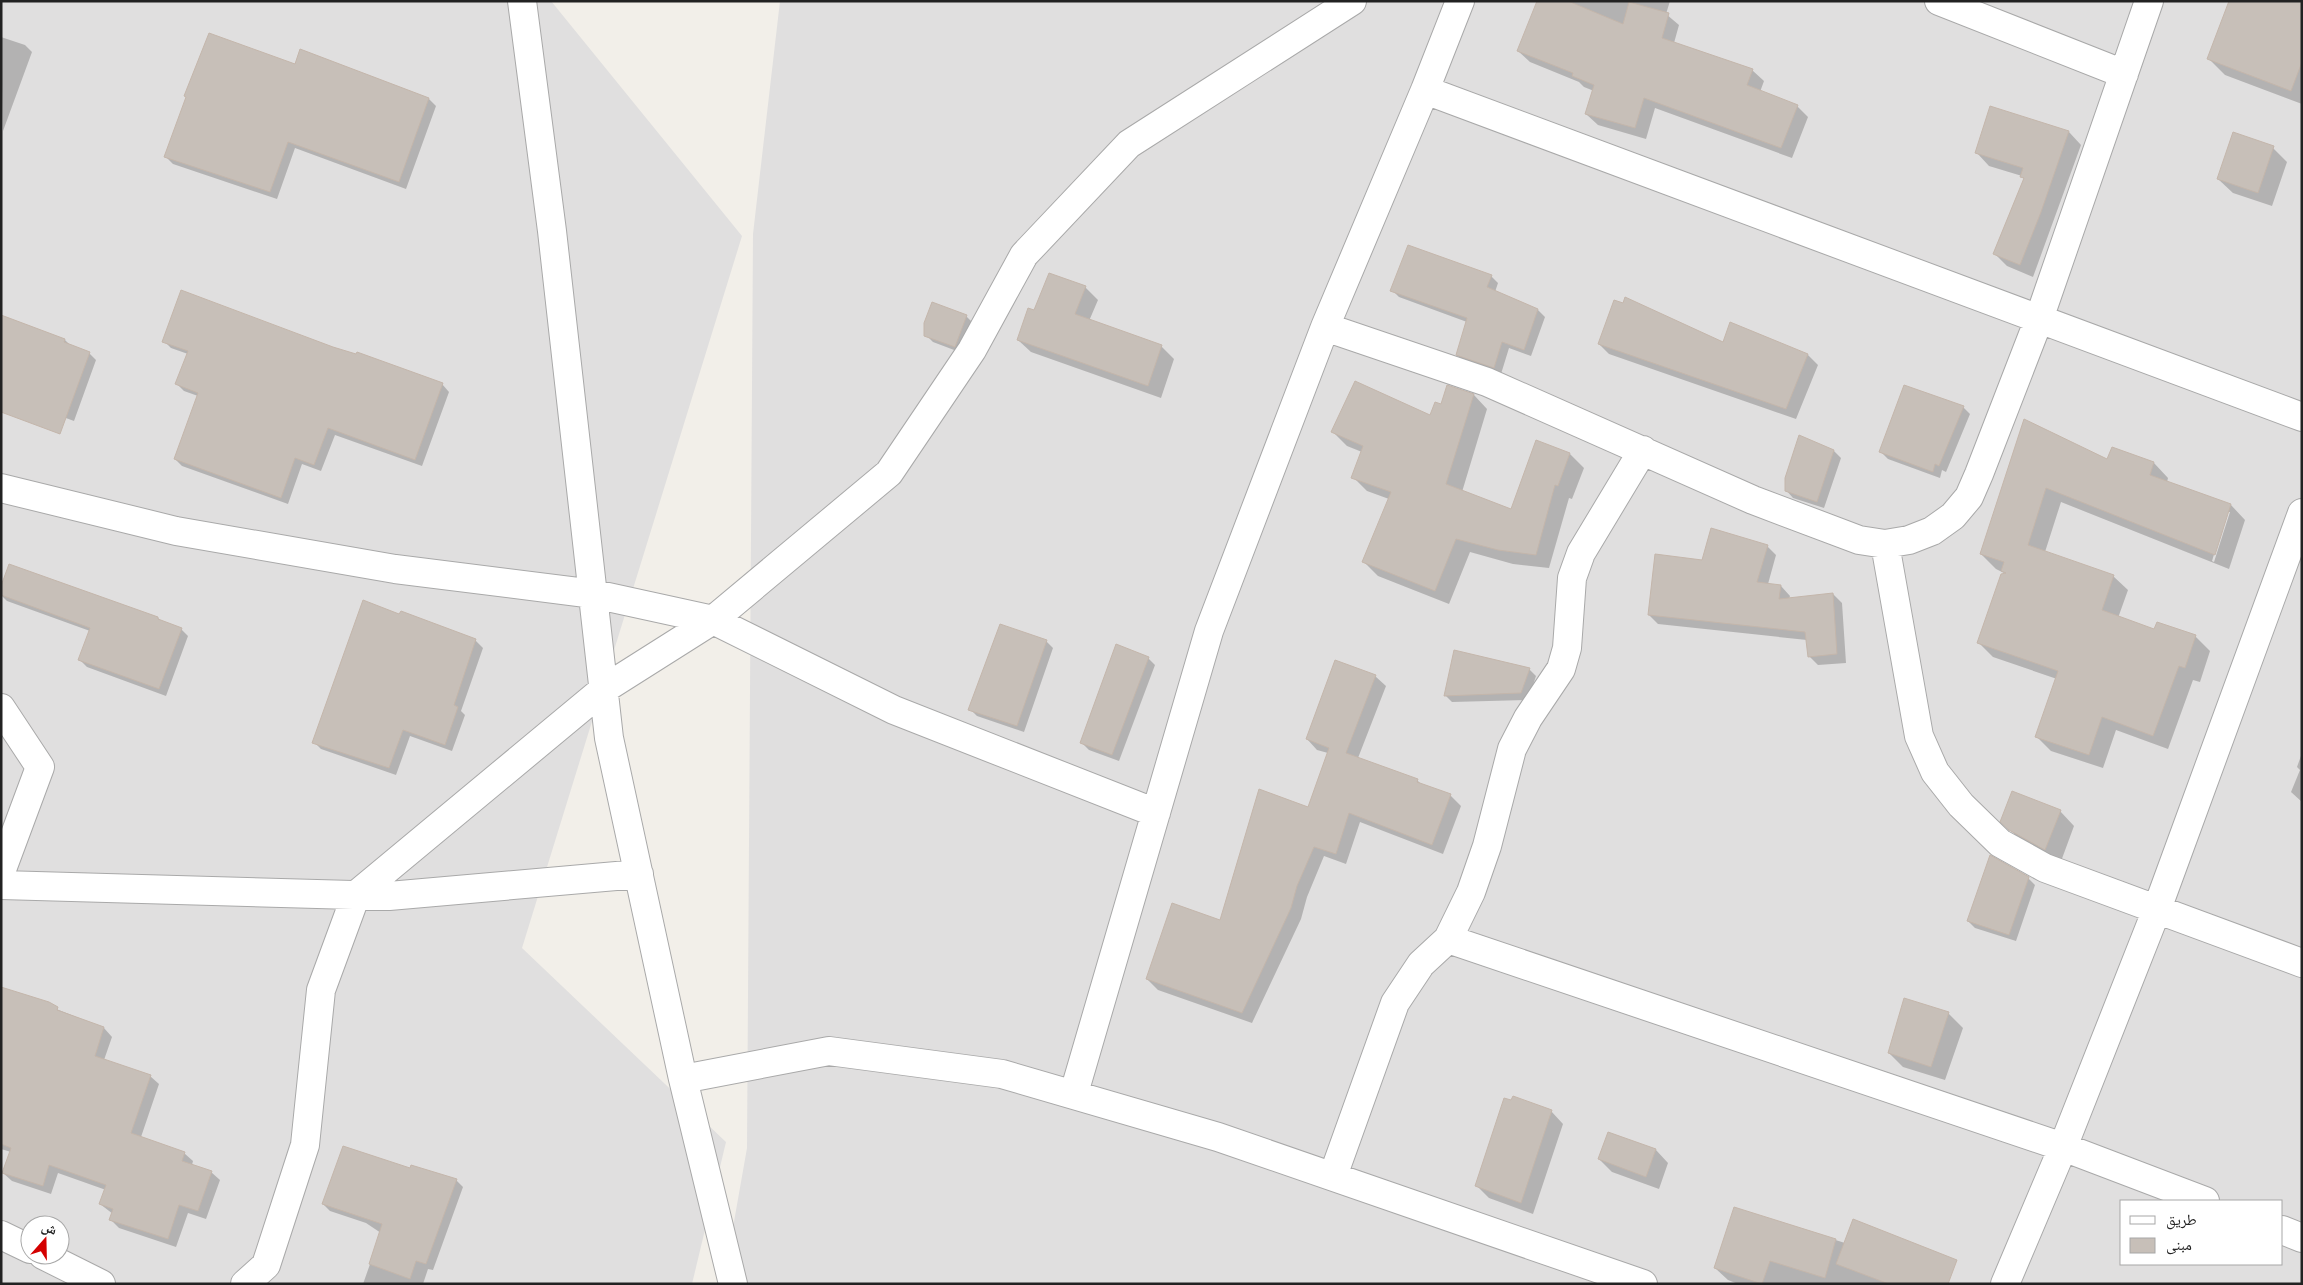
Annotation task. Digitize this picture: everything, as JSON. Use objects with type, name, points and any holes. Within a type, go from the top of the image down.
[{"type":"street","points":[[522,1],[552,231],[609,738],[683,1079],[733,1284]]},
{"type":"street","points":[[245,1284],[266,1265],[306,1145],[321,990],[356,895],[604,689],[713,620],[889,473],[972,350],[1024,255],[1129,144],[1352,1]]},
{"type":"street","points":[[1074,1093],[1209,631],[1324,327],[1425,90],[1460,1]]},
{"type":"street","points":[[1939,1],[2124,74]]},
{"type":"street","points":[[1324,327],[1486,382],[1753,500],[1859,540],[1885,544],[1909,540],[1932,531],[1953,516],[1969,497],[1979,474],[2039,319],[2149,1]]},
{"type":"street","points":[[1425,90],[2302,417]]},
{"type":"street","points":[[1333,1176],[1396,1002],[1421,964],[1448,939],[1471,892],[1488,846],[1512,749],[1528,718],[1561,668],[1567,648],[1572,578],[1581,553],[1643,450]]},
{"type":"street","points":[[1,488],[185,532],[395,569],[594,594],[713,620],[894,710],[1156,813]]},
{"type":"street","points":[[2005,1284],[2063,1147],[2157,909],[2302,513]]},
{"type":"street","points":[[1885,544],[1919,736],[1935,772],[1961,805],[2000,843],[2045,868],[2302,963]]},
{"type":"street","points":[[1,708],[40,766],[1,872]]},
{"type":"street","points":[[1,885],[389,896],[639,874]]},
{"type":"street","points":[[1448,939],[2063,1147],[2202,1200]]},
{"type":"street","points":[[683,1079],[829,1051],[1002,1074],[1074,1093],[1218,1137],[1643,1284]]},
{"type":"street","points":[[2283,1230],[2302,1238]]},
{"type":"street","points":[[1,1235],[20,1244]]},
{"type":"street","points":[[63,1265],[101,1284]]},
{"type":"shaded area","points":[[1,1],[551,1],[742,236],[522,948],[726,1142],[692,1284],[1,1284]]},
{"type":"shaded area","points":[[780,1],[2302,1],[2302,1284],[723,1284],[747,1148],[753,234]]},
{"type":"building","points":[[1537,1],[1568,1],[1623,24],[1629,2],[1669,13],[1662,38],[1753,69],[1747,85],[1798,105],[1781,148],[1644,98],[1635,128],[1585,114],[1594,85],[1572,76],[1573,73],[1517,51]]},
{"type":"building","points":[[2229,1],[2302,1],[2302,62],[2291,91],[2207,59]]},
{"type":"building","points":[[209,33],[295,64],[300,49],[429,98],[399,182],[288,142],[270,192],[164,157],[186,97],[184,96]]},
{"type":"building","points":[[1990,106],[2069,131],[2041,212],[2020,265],[1993,254],[2024,178],[2020,177],[2023,168],[1975,153]]},
{"type":"building","points":[[2233,132],[2274,146],[2258,193],[2217,179]]},
{"type":"building","points":[[1408,245],[1492,275],[1487,287],[1538,309],[1524,350],[1502,342],[1494,368],[1456,355],[1467,318],[1390,291]]},
{"type":"building","points":[[1049,273],[1086,286],[1075,314],[1162,345],[1148,386],[1017,340],[1028,308],[1034,310]]},
{"type":"building","points":[[181,290],[333,347],[356,354],[357,352],[443,383],[415,460],[328,428],[314,465],[295,458],[281,498],[174,459],[198,393],[175,384],[188,351],[162,342]]},
{"type":"building","points":[[1625,297],[1723,342],[1730,322],[1808,354],[1786,409],[1598,344],[1614,300],[1623,303]]},
{"type":"building","points":[[932,302],[967,315],[955,347],[924,336],[924,323]]},
{"type":"building","points":[[1,315],[65,339],[64,342],[90,352],[60,434],[1,412]]},
{"type":"building","points":[[1355,381],[1430,415],[1435,402],[1441,404],[1447,385],[1474,394],[1446,484],[1511,509],[1536,440],[1570,453],[1558,486],[1555,485],[1536,555],[1498,550],[1456,539],[1435,591],[1362,562],[1391,492],[1351,478],[1363,446],[1331,432]]},
{"type":"building","points":[[1904,385],[1964,406],[1939,466],[1935,464],[1933,472],[1879,452]]},
{"type":"building","points":[[2024,419],[2107,459],[2112,447],[2154,462],[2150,475],[2231,504],[2215,555],[2046,488],[2028,545],[2114,575],[2102,610],[2154,629],[2157,622],[2196,635],[2185,668],[2179,666],[2153,736],[2102,717],[2089,755],[2035,737],[2058,671],[1977,643],[2001,574],[2006,573],[2001,571],[2004,562],[1980,554]]},
{"type":"building","points":[[1799,435],[1834,450],[1817,502],[1785,491],[1785,478]]},
{"type":"building","points":[[1711,528],[1768,545],[1757,582],[1781,585],[1779,599],[1833,593],[1837,654],[1808,657],[1805,632],[1648,615],[1655,554],[1702,560]]},
{"type":"building","points":[[9,564],[158,617],[158,619],[182,628],[159,689],[78,660],[90,628],[1,595],[1,586]]},
{"type":"building","points":[[363,600],[399,614],[401,611],[476,639],[454,705],[458,707],[445,745],[403,730],[389,768],[312,743]]},
{"type":"building","points":[[1000,624],[1047,640],[1017,726],[968,710]]},
{"type":"building","points":[[1116,644],[1149,657],[1112,755],[1080,743]]},
{"type":"building","points":[[1454,650],[1530,668],[1521,693],[1444,696]]},
{"type":"building","points":[[1335,660],[1376,675],[1346,753],[1418,779],[1417,782],[1451,794],[1432,845],[1349,813],[1336,854],[1314,847],[1297,886],[1291,908],[1242,1013],[1146,979],[1172,903],[1220,920],[1259,789],[1308,807],[1329,748],[1306,739]]},
{"type":"building","points":[[2012,791],[2061,810],[2045,850],[2009,830],[2000,822]]},
{"type":"building","points":[[1990,855],[2029,877],[2009,935],[1967,921]]},
{"type":"building","points":[[1,987],[49,1002],[58,1007],[57,1010],[104,1027],[95,1056],[151,1075],[131,1133],[185,1152],[182,1161],[212,1171],[198,1211],[179,1205],[168,1239],[109,1220],[113,1209],[99,1204],[106,1185],[49,1165],[43,1186],[2,1173],[11,1148],[1,1144]]},
{"type":"building","points":[[1904,998],[1949,1012],[1931,1067],[1888,1053]]},
{"type":"building","points":[[1513,1096],[1552,1110],[1521,1203],[1475,1186],[1504,1098],[1511,1100]]},
{"type":"building","points":[[1608,1132],[1656,1149],[1646,1177],[1598,1159]]},
{"type":"building","points":[[343,1146],[410,1168],[411,1165],[457,1179],[426,1264],[416,1261],[410,1279],[369,1264],[382,1224],[322,1204]]},
{"type":"building","points":[[1734,1207],[1836,1239],[1825,1278],[1770,1261],[1762,1284],[1714,1268]]},
{"type":"building","points":[[1853,1219],[1957,1260],[1948,1284],[1889,1284],[1836,1264]]}]
